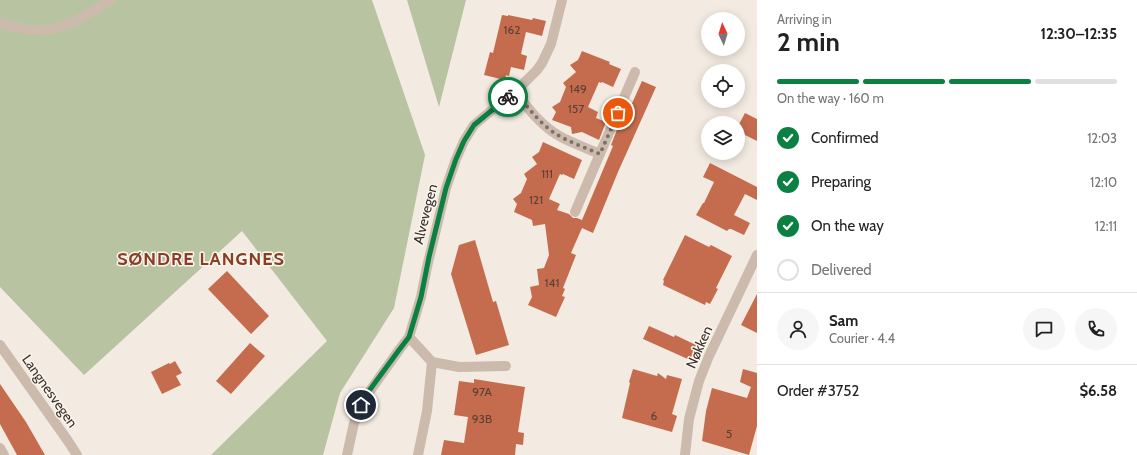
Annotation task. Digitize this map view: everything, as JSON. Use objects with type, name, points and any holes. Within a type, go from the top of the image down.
[{"type":"street","points":[[0,23],[35,30],[51,29],[67,24],[111,0]]},
{"type":"street","name":"Alvevegen","points":[[347,455],[354,423],[366,395],[409,337],[421,297],[443,197],[464,141],[474,125],[515,91],[537,70],[547,54],[551,44],[562,0]]},
{"type":"street","points":[[575,212],[635,72]]},
{"type":"street","points":[[515,91],[546,127],[562,138],[600,154]]},
{"type":"street","name":"Nøkken","points":[[685,455],[689,419],[709,356],[757,256]]},
{"type":"street","points":[[409,337],[432,362],[459,367],[506,366]]},
{"type":"street","name":"Langnesvegen","points":[[0,345],[77,455]]},
{"type":"street","points":[[418,455],[427,411],[432,362]]},
{"type":"street","points":[[0,448],[4,455]]},
{"type":"green space","points":[[0,0],[372,0],[425,155],[394,308],[340,393],[323,455],[211,455],[327,341],[242,231],[84,375],[0,287]]},
{"type":"green space","points":[[407,0],[466,0],[439,107]]},
{"type":"building","points":[[502,15],[532,20],[533,18],[546,21],[542,36],[526,32],[521,54],[527,56],[524,70],[511,67],[509,76],[506,75],[505,80],[484,75],[490,52],[493,53]]},
{"type":"building","points":[[582,51],[610,62],[609,64],[621,69],[613,87],[599,82],[588,107],[598,112],[596,118],[606,122],[599,140],[582,132],[572,134],[571,127],[552,120],[556,112],[552,107],[560,102],[566,87],[563,83],[576,72],[570,65],[578,60]]},
{"type":"building","points":[[642,81],[656,87],[618,172],[593,233],[582,228],[571,253],[576,255],[563,288],[565,289],[562,296],[565,297],[556,317],[528,305],[532,297],[530,287],[539,285],[537,269],[544,268],[549,255],[545,224],[533,226],[532,220],[514,212],[517,204],[513,199],[521,193],[527,179],[524,174],[537,164],[532,157],[539,152],[543,142],[582,160],[574,179],[560,174],[549,199],[560,204],[557,210],[569,214],[573,218],[582,220],[613,146],[611,145],[618,127],[621,128]]},
{"type":"building","points":[[745,113],[757,119],[757,141],[745,135],[745,116],[743,116]]},
{"type":"building","points":[[710,163],[757,187],[757,200],[745,194],[734,215],[750,223],[744,235],[731,229],[727,231],[696,215],[704,203],[714,182],[703,177]]},
{"type":"building","points":[[685,235],[709,247],[711,245],[732,256],[716,288],[718,289],[710,304],[706,302],[705,305],[663,285],[663,280]]},
{"type":"building","points":[[475,240],[493,302],[496,301],[509,345],[476,355],[451,274],[459,245]]},
{"type":"building","points":[[227,271],[269,316],[251,334],[208,289]]},
{"type":"building","points":[[757,294],[757,333],[741,325]]},
{"type":"building","points":[[649,326],[674,337],[675,335],[696,345],[690,360],[643,339]]},
{"type":"building","points":[[250,343],[265,356],[231,394],[216,381]]},
{"type":"building","points":[[175,361],[182,373],[176,376],[181,385],[162,394],[151,372]]},
{"type":"building","points":[[633,369],[657,376],[658,373],[666,379],[667,375],[682,379],[672,414],[677,416],[672,432],[622,418]]},
{"type":"building","points":[[743,369],[757,373],[757,426],[749,455],[702,441],[706,411],[712,388],[747,398],[751,387],[740,382]]},
{"type":"building","points":[[474,379],[525,387],[518,432],[524,433],[523,445],[516,444],[515,455],[441,455],[444,440],[464,443],[468,417],[454,415],[459,381],[474,383]]},
{"type":"building","points":[[0,384],[26,422],[45,455],[17,455],[0,424]]},
{"type":"way so far","points":[[508,97],[515,91],[546,127],[562,138],[600,154],[618,113]]},
{"type":"district","name":"SØNDRE LANGNES","points":[[201,259]]},
{"type":"route","points":[[361,405],[366,395],[409,337],[421,297],[446,188],[464,141],[474,125],[508,97]]}]
